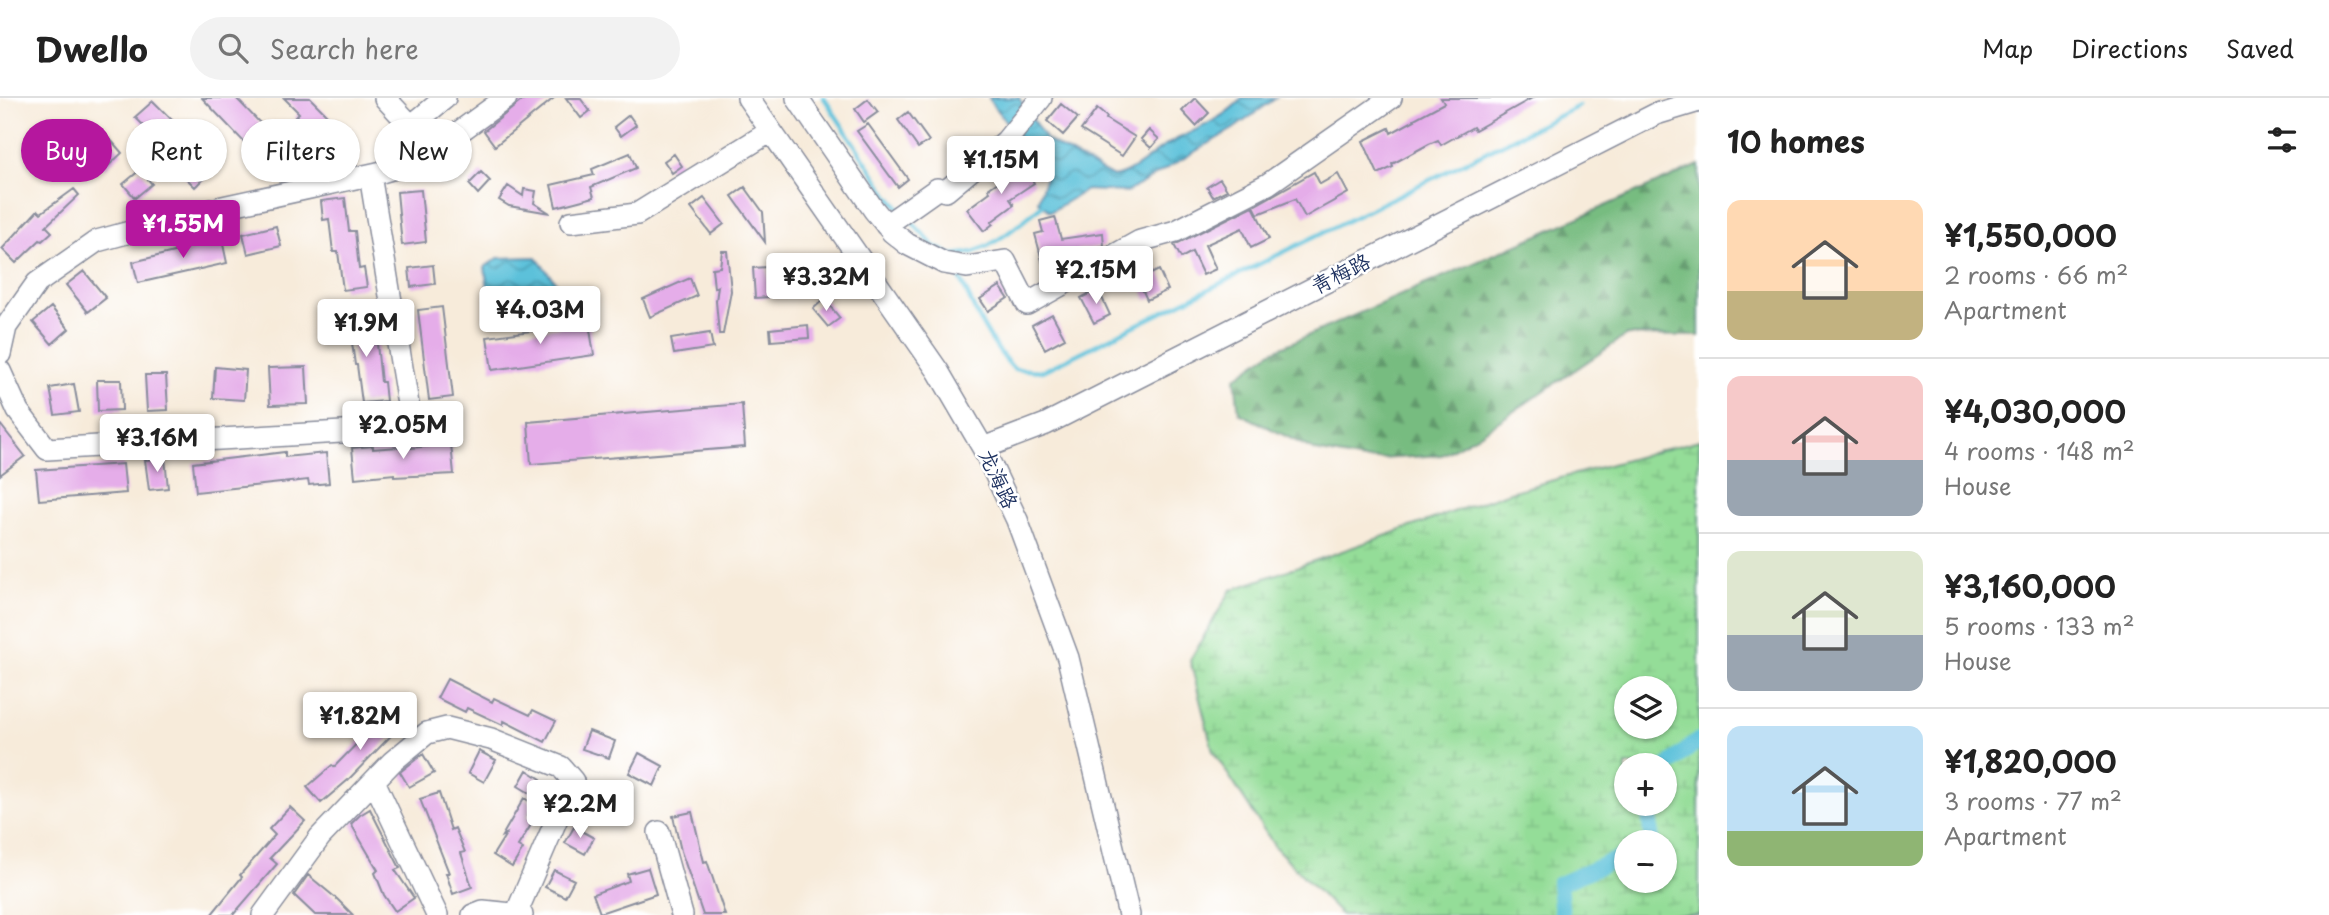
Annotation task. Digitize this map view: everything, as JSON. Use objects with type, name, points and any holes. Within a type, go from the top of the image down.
[{"type":"street","points":[[385,98],[411,126],[445,98]]},
{"type":"street","points":[[0,354],[6,327],[37,283],[97,241],[218,208],[370,175],[419,161],[506,98]]},
{"type":"street","name":"龙海路","points":[[748,98],[938,371],[984,447],[1017,520],[1068,658],[1129,915]]},
{"type":"street","points":[[797,98],[886,225],[907,244],[944,263],[967,267],[1004,261],[1027,304],[1140,241],[1176,231],[1268,184],[1391,98]]},
{"type":"street","name":"青梅路","points":[[984,447],[1045,424],[1656,114],[1699,101]]},
{"type":"street","points":[[886,225],[937,190],[946,191],[1006,141],[1037,103]]},
{"type":"street","points":[[571,222],[637,214],[771,131]]},
{"type":"street","points":[[0,371],[18,411],[47,449],[412,428],[370,175]]},
{"type":"street","points":[[274,911],[320,837],[427,733],[447,728],[491,739],[561,767],[573,781],[516,915]]},
{"type":"street","points":[[374,782],[437,915]]},
{"type":"street","points":[[659,832],[682,915]]},
{"type":"street","points":[[473,915],[483,911],[522,915]]},
{"type":"green space","points":[[1699,165],[1699,336],[1627,335],[1477,436],[1442,455],[1364,460],[1316,451],[1239,413],[1235,378],[1272,351]]},
{"type":"green space","points":[[1699,440],[1699,915],[1341,915],[1275,847],[1213,751],[1190,660],[1231,590],[1510,492]]},
{"type":"water","points":[[989,98],[1019,98],[1046,140],[1113,177],[1130,171],[1173,141],[1219,117],[1242,98],[1276,98],[1233,129],[1127,192],[1086,190],[1050,212],[1038,201],[1046,176],[1041,164]]},
{"type":"water","points":[[536,257],[560,288],[555,299],[511,312],[491,310],[485,267],[498,258]]},
{"type":"building","points":[[202,98],[236,98],[256,119],[241,119],[241,139],[227,124],[227,119],[222,119]]},
{"type":"building","points":[[284,98],[310,98],[331,119],[297,119],[295,117],[299,113]]},
{"type":"building","points":[[525,98],[554,98],[495,146],[484,131]]},
{"type":"building","points":[[566,98],[580,98],[590,111],[581,118]]},
{"type":"building","points":[[1195,98],[1209,113],[1196,126],[1182,111]]},
{"type":"building","points":[[1441,98],[1532,98],[1475,130],[1473,127],[1441,145],[1438,140],[1429,144],[1378,174],[1363,141],[1389,128],[1391,133],[1415,120],[1444,103]]},
{"type":"building","points":[[868,99],[878,112],[864,122],[855,109]]},
{"type":"building","points":[[153,101],[171,119],[137,119],[135,117]]},
{"type":"building","points":[[1061,104],[1078,118],[1063,135],[1047,121]]},
{"type":"building","points":[[1097,109],[1106,119],[1135,137],[1122,156],[1081,130]]},
{"type":"building","points":[[908,112],[929,141],[918,148],[898,120]]},
{"type":"building","points":[[629,115],[636,125],[621,136],[614,127]]},
{"type":"building","points":[[868,124],[908,179],[898,187],[857,131]]},
{"type":"building","points":[[1149,130],[1159,139],[1151,148],[1141,139]]},
{"type":"building","points":[[112,141],[122,153],[112,162]]},
{"type":"building","points":[[630,153],[636,168],[591,187],[594,197],[556,207],[551,185],[594,175],[592,169]]},
{"type":"building","points":[[674,154],[682,166],[672,173],[664,161]]},
{"type":"building","points":[[1020,161],[1034,183],[1010,199],[1014,205],[991,222],[993,224],[984,231],[967,209],[990,192],[988,189],[1012,172],[1010,167]]},
{"type":"building","points":[[481,172],[490,181],[478,194],[469,184]]},
{"type":"building","points":[[1314,172],[1320,184],[1338,174],[1348,193],[1305,217],[1295,199],[1258,214],[1254,206]]},
{"type":"building","points":[[1220,179],[1227,190],[1213,197],[1207,187]]},
{"type":"building","points":[[126,182],[152,184],[135,198],[123,184]]},
{"type":"building","points":[[508,186],[523,196],[524,189],[536,191],[534,203],[550,213],[509,206],[499,200]]},
{"type":"building","points":[[745,187],[763,212],[765,242],[732,196]]},
{"type":"building","points":[[74,189],[79,195],[46,226],[52,232],[16,263],[2,249],[38,210],[41,213]]},
{"type":"building","points":[[421,190],[426,242],[402,245],[397,192]]},
{"type":"building","points":[[345,198],[349,231],[355,231],[359,269],[364,268],[367,287],[343,290],[338,252],[333,252],[329,219],[323,220],[321,201]]},
{"type":"building","points":[[704,198],[724,224],[711,234],[691,208]]},
{"type":"building","points":[[1253,206],[1269,239],[1251,248],[1242,228],[1205,245],[1216,269],[1203,275],[1192,252],[1181,258],[1174,245]]},
{"type":"building","points":[[1055,217],[1061,239],[1103,233],[1104,246],[1077,250],[1078,255],[1043,264],[1035,234],[1043,232],[1040,221]]},
{"type":"building","points":[[276,226],[281,246],[248,254],[243,234]]},
{"type":"building","points":[[221,235],[227,263],[138,283],[133,262],[186,249],[185,244]]},
{"type":"building","points":[[722,251],[727,251],[731,291],[723,334],[719,334],[716,301],[718,286],[714,288],[712,268],[720,267]]},
{"type":"building","points":[[793,257],[810,281],[801,288],[784,263]]},
{"type":"building","points":[[433,265],[435,284],[411,287],[409,268]]},
{"type":"building","points":[[767,267],[769,297],[755,298],[753,268]]},
{"type":"building","points":[[1159,270],[1168,290],[1147,300],[1138,280]]},
{"type":"building","points":[[84,271],[106,298],[88,312],[66,285]]},
{"type":"building","points":[[690,278],[697,296],[650,317],[643,299]]},
{"type":"building","points":[[1000,286],[1008,298],[988,311],[980,299]]},
{"type":"building","points":[[1098,289],[1110,315],[1094,323],[1081,298]]},
{"type":"building","points":[[824,299],[840,318],[828,327],[813,309]]},
{"type":"building","points":[[51,307],[69,329],[52,344],[33,322]]},
{"type":"building","points":[[442,307],[453,397],[429,400],[418,310]]},
{"type":"building","points":[[369,314],[386,401],[362,403],[357,365],[351,335],[347,336],[345,317]]},
{"type":"building","points":[[1052,314],[1065,338],[1045,349],[1032,325]]},
{"type":"building","points":[[589,323],[594,355],[492,370],[487,337]]},
{"type":"building","points":[[808,325],[809,338],[771,341],[770,329]]},
{"type":"building","points":[[710,333],[713,348],[674,354],[671,339]]},
{"type":"building","points":[[215,367],[246,370],[244,400],[213,398]]},
{"type":"building","points":[[306,367],[308,404],[270,405],[268,368]]},
{"type":"building","points":[[145,375],[166,375],[168,410],[147,411]]},
{"type":"building","points":[[97,380],[121,380],[122,410],[98,411]]},
{"type":"building","points":[[74,384],[79,412],[55,415],[50,388]]},
{"type":"building","points":[[742,404],[745,447],[531,464],[528,422]]},
{"type":"building","points":[[0,424],[25,456],[0,475]]},
{"type":"building","points":[[451,444],[454,474],[394,477],[394,474],[355,478],[352,448],[411,448]]},
{"type":"building","points":[[285,452],[285,457],[326,453],[329,483],[309,485],[308,480],[196,492],[193,463]]},
{"type":"building","points":[[165,458],[168,488],[149,490],[145,460]]},
{"type":"building","points":[[123,464],[126,493],[39,500],[36,470]]},
{"type":"building","points":[[447,679],[492,702],[494,698],[530,715],[533,710],[556,721],[545,742],[504,721],[503,725],[467,708],[465,712],[437,698]]},
{"type":"building","points":[[395,698],[412,714],[348,780],[321,803],[307,787],[332,765],[334,767],[380,720],[378,717]]},
{"type":"building","points":[[589,731],[615,741],[609,758],[582,749]]},
{"type":"building","points":[[479,751],[496,760],[484,782],[468,773]]},
{"type":"building","points":[[639,753],[663,766],[654,786],[629,773]]},
{"type":"building","points":[[423,754],[434,773],[409,787],[400,772]]},
{"type":"building","points":[[527,770],[541,779],[533,795],[518,786]]},
{"type":"building","points":[[595,788],[617,799],[607,820],[585,809]]},
{"type":"building","points":[[439,793],[451,830],[455,828],[465,852],[461,853],[472,887],[453,894],[446,873],[449,873],[420,799]]},
{"type":"building","points":[[524,798],[534,804],[527,816],[534,820],[518,846],[523,849],[512,867],[493,855]]},
{"type":"building","points":[[290,807],[305,821],[270,858],[277,864],[233,915],[211,915],[242,877],[240,875],[275,835],[269,829]]},
{"type":"building","points":[[370,809],[400,868],[395,870],[414,898],[395,911],[384,895],[375,873],[378,870],[351,824]]},
{"type":"building","points":[[692,812],[704,862],[707,861],[725,915],[703,915],[681,851],[673,816]]},
{"type":"building","points":[[574,827],[594,838],[585,854],[565,843]]},
{"type":"building","points":[[648,868],[656,894],[600,913],[593,894],[629,881],[627,874]]},
{"type":"building","points":[[554,870],[574,880],[565,897],[545,887]]},
{"type":"building","points":[[308,875],[353,915],[315,915],[294,895]]},
{"type":"waterway","points":[[824,98],[900,209]]},
{"type":"waterway","points":[[958,273],[982,324],[1005,359],[1014,369],[1043,371],[1579,106]]},
{"type":"waterway","points":[[951,255],[973,252],[992,243],[1046,202]]},
{"type":"waterway","points":[[908,218],[933,245],[951,255]]},
{"type":"waterway","points":[[1677,758],[1699,740]]},
{"type":"waterway","points":[[1649,816],[1651,830]]},
{"type":"waterway","points":[[1562,915],[1559,884],[1614,860]]}]
